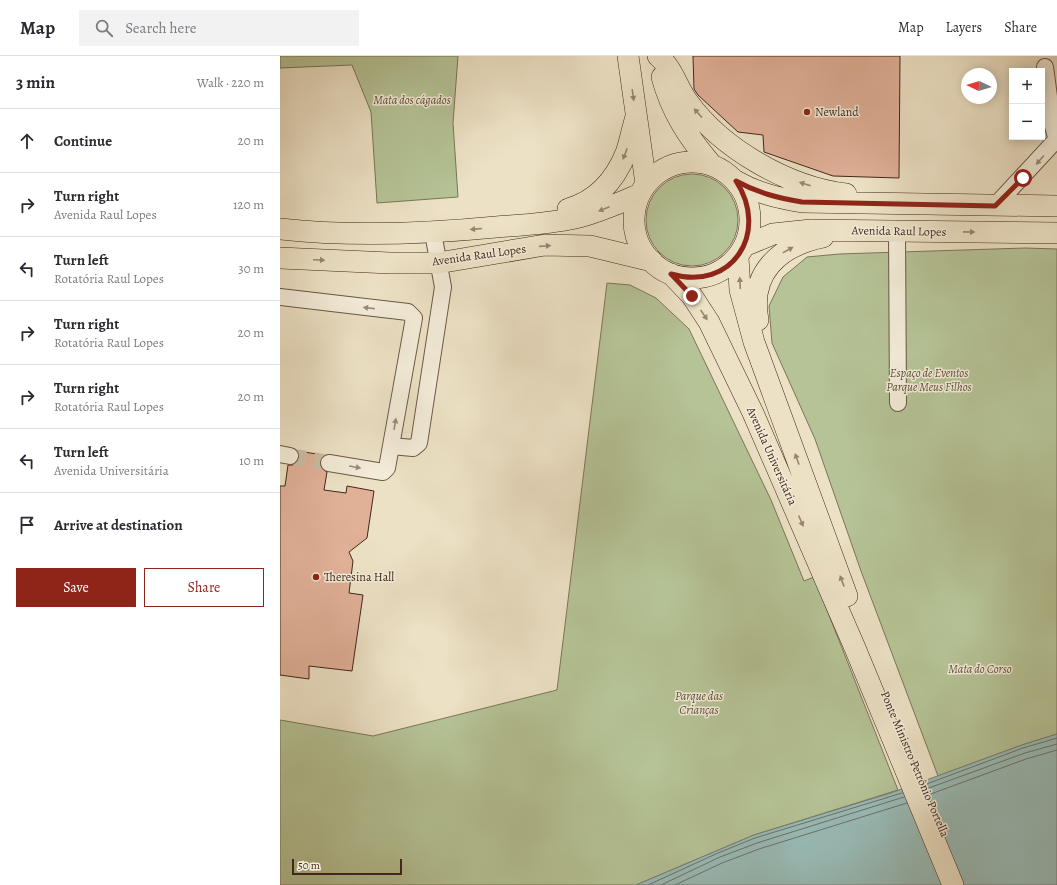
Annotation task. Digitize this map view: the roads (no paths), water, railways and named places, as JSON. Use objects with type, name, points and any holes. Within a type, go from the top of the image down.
[{"type":"main road","points":[[628,56],[643,189],[635,213],[636,234],[644,252],[652,262],[671,274],[682,277],[697,278],[712,274],[725,268],[741,252],[748,237],[750,222],[749,208],[744,194],[736,181]]},
{"type":"main road","points":[[658,56],[666,90],[673,108],[690,139],[711,164]]},
{"type":"main road","points":[[658,56],[668,66],[688,102],[705,121],[743,154],[764,168],[804,184],[841,194],[912,205]]},
{"type":"main road","points":[[510,226],[572,208],[598,194],[619,168],[627,152],[636,117]]},
{"type":"main road","points":[[643,189],[660,171],[676,163],[694,161],[711,164],[725,171],[736,181],[751,189],[775,198],[802,202],[912,205],[1057,206]]},
{"type":"main road","name":"Avenida Raul Lopes","points":[[280,229],[345,234],[433,233],[542,224],[576,218],[600,211],[643,189]]},
{"type":"main road","points":[[771,387],[772,376],[756,308],[756,293],[762,276],[770,264],[782,253],[798,245],[817,238],[860,230]]},
{"type":"main road","name":"Avenida Raul Lopes","points":[[741,252],[773,234],[793,231],[860,230],[1057,233]]},
{"type":"main road","name":"Avenida Raul Lopes","points":[[280,258],[390,263],[438,263],[545,245],[590,246],[652,262]]},
{"type":"main road","name":"Avenida Universitária","points":[[741,252],[740,290],[746,316],[860,646]]},
{"type":"main road","name":"Avenida Universitária","points":[[671,274],[692,296],[709,322],[780,471],[860,646]]},
{"type":"main road","name":"Ponte Ministro Petrônio Portella","points":[[860,646],[953,885]]},
{"type":"main road","name":"Ponte Ministro Petrônio Portella","points":[[860,646],[965,885]]},
{"type":"street","points":[[995,206],[1057,141],[1045,67]]},
{"type":"street","points":[[897,231],[898,403]]},
{"type":"street","points":[[391,446],[413,448],[419,443],[443,287],[443,277],[438,263],[433,233]]},
{"type":"street","points":[[280,297],[408,312],[414,318],[387,468],[382,472],[329,462]]},
{"type":"water","points":[[1057,734],[1057,885],[636,885],[754,835],[891,793],[1022,745]]},
{"type":"tunnel","points":[[290,456],[329,463]]},
{"type":"place","name":"Newland","points":[[807,112]]},
{"type":"place","name":"Theresina Hall","points":[[316,577]]},
{"type":"park label","name":"Mata dos cágados","points":[[412,100]]},
{"type":"park label","name":"Espaço de Eventos Parque Meus Filhos","points":[[929,380]]},
{"type":"park label","name":"Mata do Corso","points":[[980,669]]},
{"type":"park label","name":"Parque das Crianças","points":[[699,703]]}]
